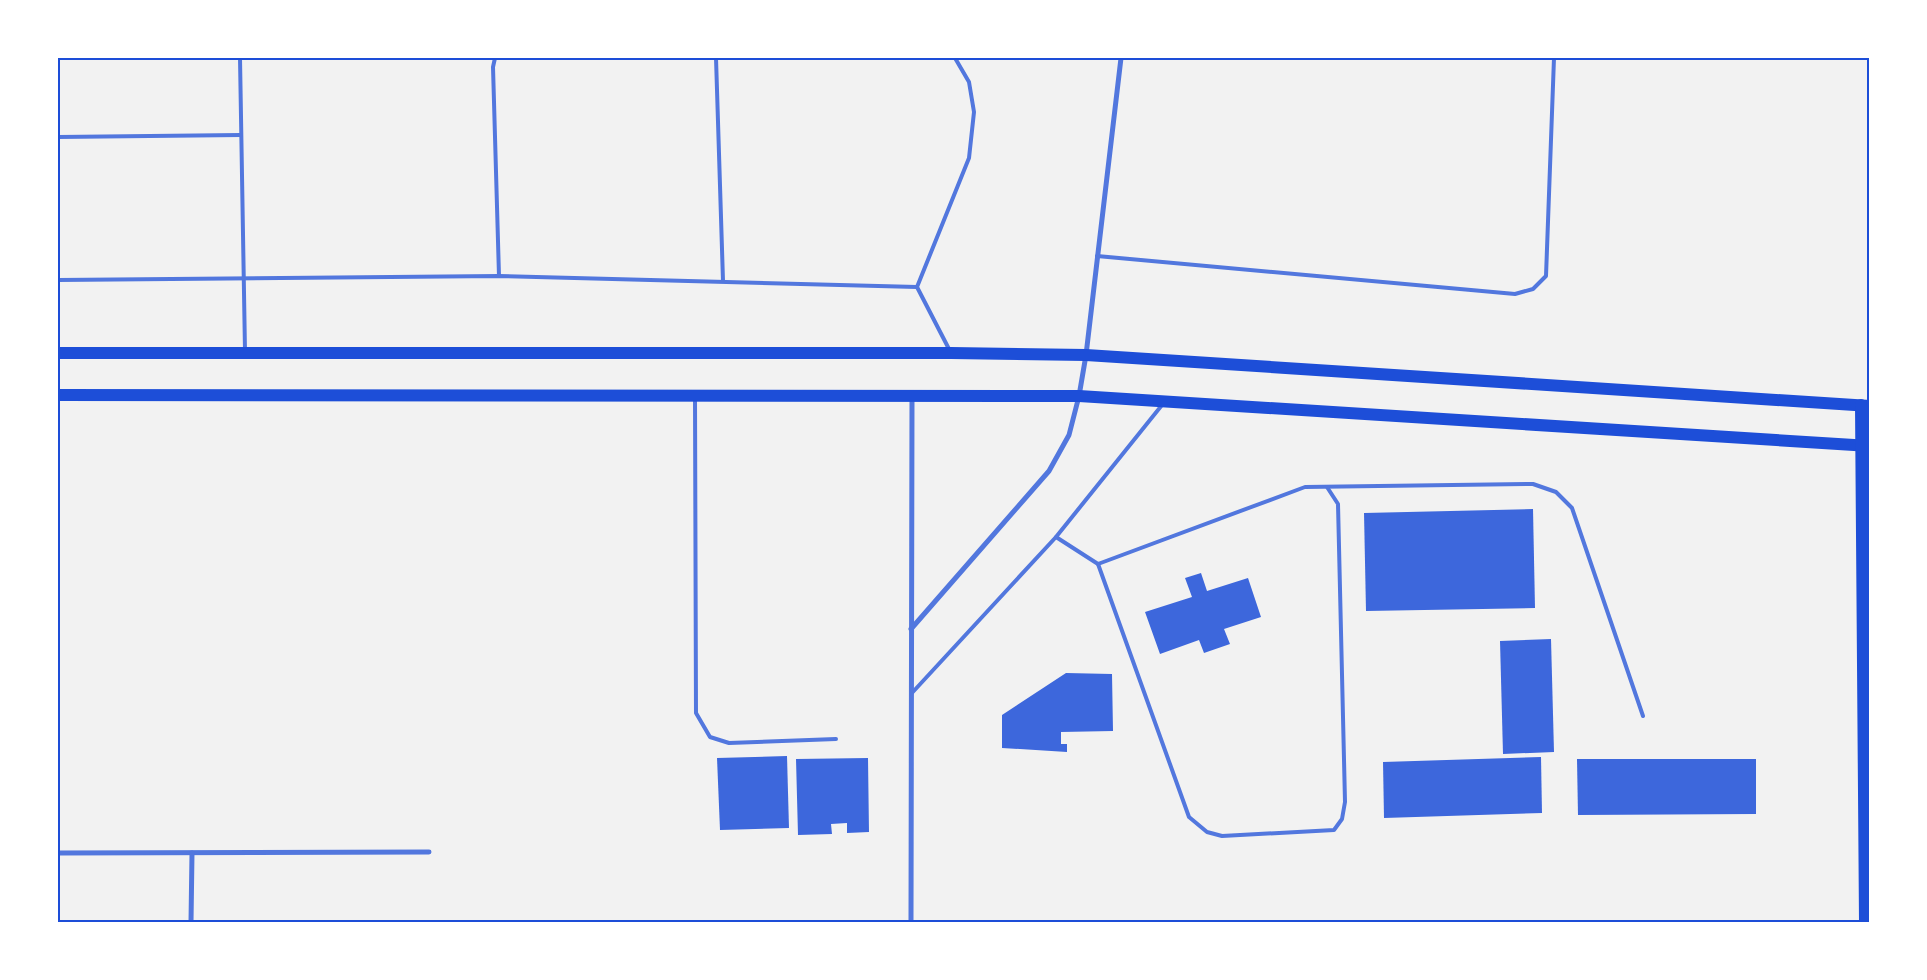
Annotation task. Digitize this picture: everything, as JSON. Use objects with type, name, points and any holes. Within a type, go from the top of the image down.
[{"type":"main road","points":[[58,353],[951,353],[1086,355],[1865,406],[1865,922]]},
{"type":"main road","points":[[58,395],[695,394],[1080,396],[1866,446]]},
{"type":"street","points":[[910,629],[1049,472],[1068,435],[1080,396],[1086,355],[1121,58]]},
{"type":"street","points":[[911,922],[910,629],[912,395]]},
{"type":"street","points":[[58,853],[429,852]]},
{"type":"street","points":[[191,922],[192,853]]},
{"type":"lane","points":[[240,58],[245,353]]},
{"type":"lane","points":[[495,58],[492,67],[499,276]]},
{"type":"lane","points":[[716,58],[723,281]]},
{"type":"lane","points":[[951,353],[917,287],[969,158],[974,112],[969,82],[955,58]]},
{"type":"lane","points":[[1097,256],[1515,294],[1532,289],[1546,276],[1554,58]]},
{"type":"lane","points":[[58,137],[241,135]]},
{"type":"lane","points":[[58,280],[499,276],[917,287]]},
{"type":"lane","points":[[695,394],[696,713],[710,737],[729,743],[836,739]]},
{"type":"lane","points":[[911,694],[1056,537],[1166,401]]},
{"type":"lane","points":[[1098,564],[1306,487],[1532,484],[1556,492],[1572,508],[1643,716]]},
{"type":"lane","points":[[1056,537],[1098,564],[1189,817],[1207,832],[1222,836],[1334,830],[1342,819],[1345,802],[1338,504],[1328,487]]},
{"type":"building","points":[[1533,509],[1535,608],[1366,611],[1364,513]]},
{"type":"building","points":[[1201,573],[1207,591],[1248,578],[1261,617],[1224,629],[1230,644],[1204,653],[1199,640],[1160,654],[1145,612],[1192,597],[1185,578]]},
{"type":"building","points":[[1551,639],[1554,752],[1503,754],[1500,641]]},
{"type":"building","points":[[1066,673],[1112,674],[1113,731],[1061,732],[1061,744],[1067,744],[1067,752],[1002,748],[1002,715]]},
{"type":"building","points":[[787,756],[789,828],[720,830],[717,758]]},
{"type":"building","points":[[1541,757],[1542,813],[1384,818],[1383,762]]},
{"type":"building","points":[[868,758],[869,832],[847,833],[847,823],[831,824],[832,834],[798,835],[796,759]]},
{"type":"building","points":[[1577,759],[1756,759],[1756,814],[1578,815]]}]
